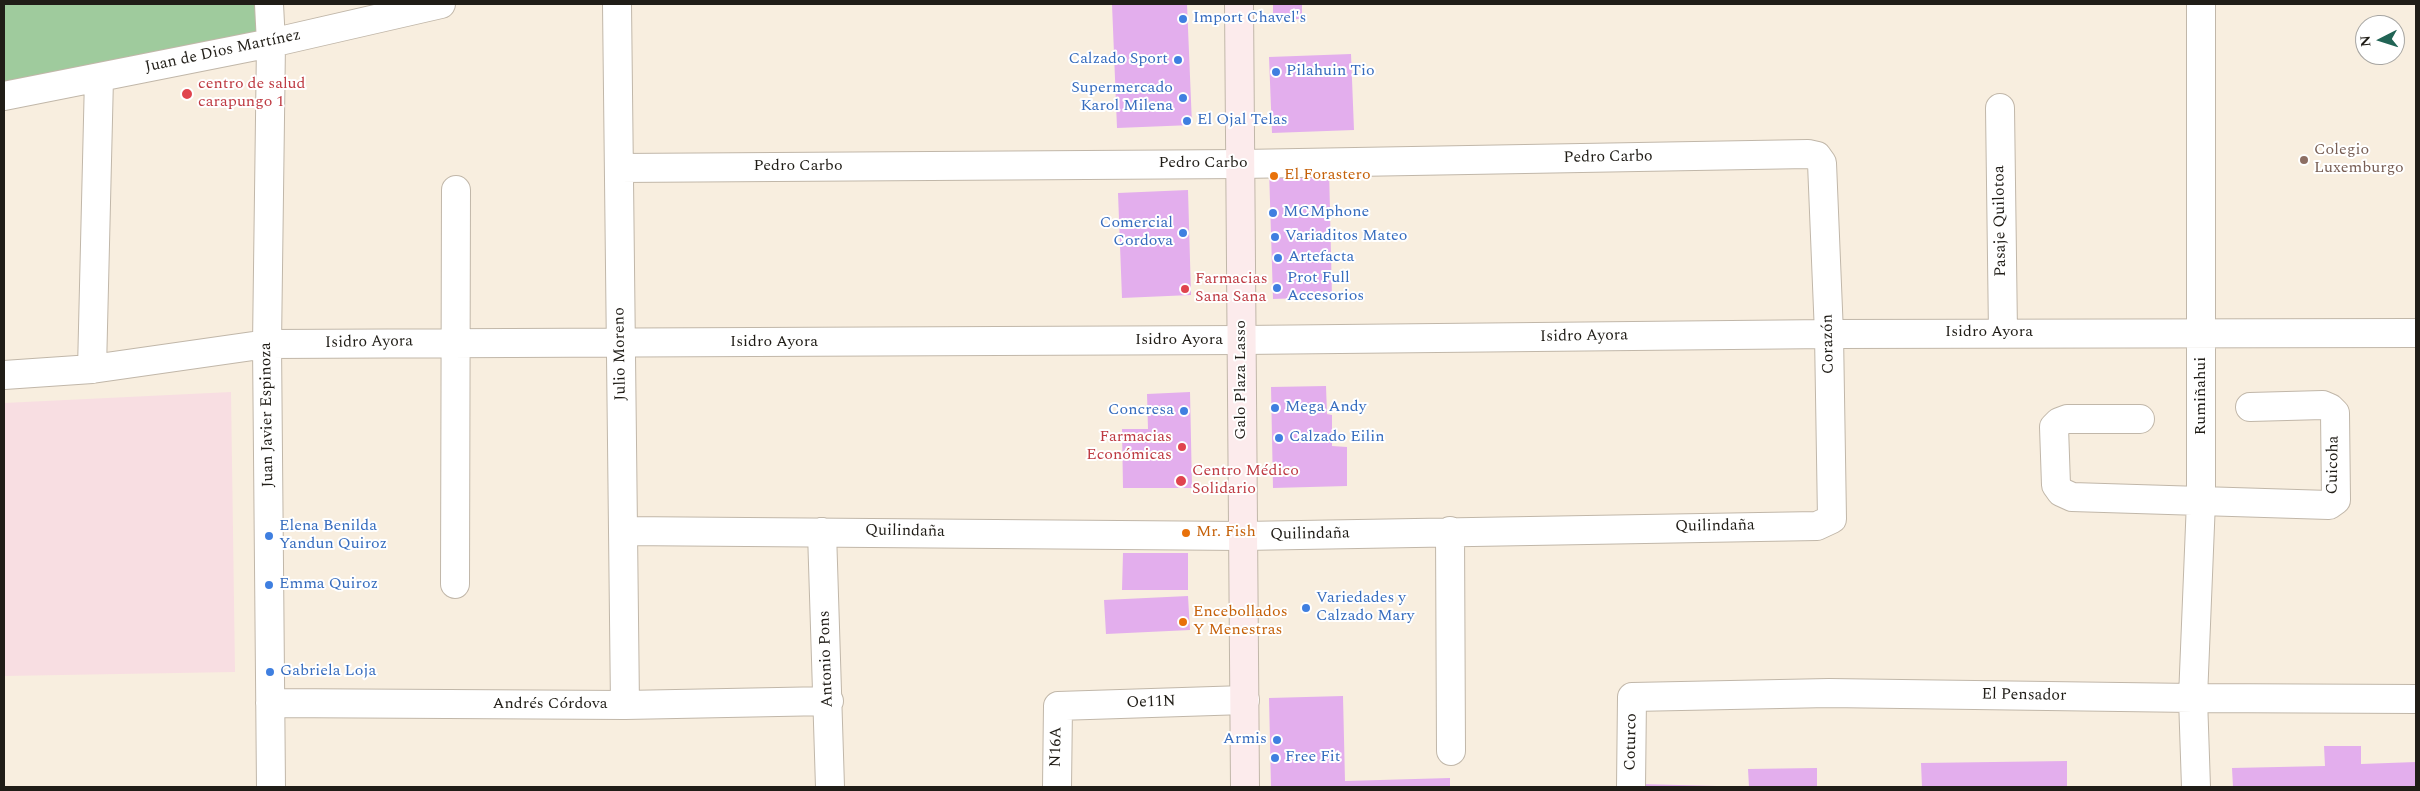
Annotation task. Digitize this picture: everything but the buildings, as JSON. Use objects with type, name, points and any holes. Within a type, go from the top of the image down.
[{"type":"street","name":"Juan Javier Espinoza","points":[[269,4],[271,43],[267,344],[271,787]]},
{"type":"street","name":"Juan de Dios Martínez","points":[[4,96],[271,43],[441,4]]},
{"type":"street","name":"Julio Moreno","points":[[617,4],[625,705]]},
{"type":"street","name":"Galo Plaza Lasso","points":[[1239,4],[1242,164],[1245,787]]},
{"type":"street","name":"Rumiñahui","points":[[2196,787],[2193,698],[2201,501],[2201,4]]},
{"type":"street","points":[[92,369],[99,78]]},
{"type":"street","name":"Pasaje Quilotoa","points":[[2000,108],[2003,333]]},
{"type":"street","name":"Pedro Carbo","points":[[619,168],[1242,164],[1798,154],[1817,156]]},
{"type":"street","name":"Corazón","points":[[1817,156],[1822,163],[1829,334],[1832,519],[1817,526]]},
{"type":"street","points":[[455,584],[456,190]]},
{"type":"street","name":"Isidro Ayora","points":[[4,375],[92,369],[267,344],[1242,340],[2003,333],[2416,333]]},
{"type":"street","name":"Cuicoha","points":[[2201,501],[2329,505],[2336,500],[2335,414],[2330,408],[2323,405],[2250,407]]},
{"type":"street","points":[[2140,419],[2067,419],[2059,422],[2054,427],[2055,475],[2056,485],[2061,492],[2072,497],[2201,501]]},
{"type":"street","name":"Quilindaña","points":[[623,531],[1243,536],[1817,526]]},
{"type":"street","points":[[1450,531],[1451,751]]},
{"type":"street","name":"Antonio Pons","points":[[822,532],[829,701],[830,787]]},
{"type":"street","name":"El Pensador","points":[[1632,697],[1829,693],[2416,699]]},
{"type":"street","name":"Coturco","points":[[1631,787],[1632,697]]},
{"type":"street","name":"Oe11N","points":[[1058,706],[1245,700]]},
{"type":"street","name":"Andrés Córdova","points":[[270,704],[625,705],[829,701]]},
{"type":"street","name":"N16A","points":[[1057,787],[1058,706]]},
{"type":"shaded area","points":[[231,392],[235,672],[4,676],[4,403]]},
{"type":"green space","points":[[4,4],[269,4],[271,43],[4,94]]},
{"type":"place","name":"Import Chavel's","points":[[1183,19]]},
{"type":"place","name":"Calzado Sport","points":[[1178,60]]},
{"type":"place","name":"Pilahuin Tio","points":[[1276,72]]},
{"type":"place","name":"centro de salud carapungo 1","points":[[187,94]]},
{"type":"place","name":"Supermercado Karol Milena","points":[[1183,98]]},
{"type":"place","name":"El Ojal Telas","points":[[1187,121]]},
{"type":"place","name":"Colegio Luxemburgo","points":[[2304,160]]},
{"type":"place","name":"El Forastero","points":[[1274,176]]},
{"type":"place","name":"MCMphone","points":[[1273,213]]},
{"type":"place","name":"Comercial Cordova","points":[[1183,233]]},
{"type":"place","name":"Variaditos Mateo","points":[[1275,237]]},
{"type":"place","name":"Artefacta","points":[[1278,258]]},
{"type":"place","name":"Prot Full Accesorios","points":[[1277,288]]},
{"type":"place","name":"Farmacias Sana Sana","points":[[1185,289]]},
{"type":"place","name":"Mega Andy","points":[[1275,408]]},
{"type":"place","name":"Concresa","points":[[1184,411]]},
{"type":"place","name":"Calzado Eilin","points":[[1279,438]]},
{"type":"place","name":"Farmacias Económicas","points":[[1182,447]]},
{"type":"place","name":"Centro Médico Solidario","points":[[1181,481]]},
{"type":"place","name":"Mr. Fish","points":[[1186,533]]},
{"type":"place","name":"Elena Benilda Yandun Quiroz","points":[[269,536]]},
{"type":"place","name":"Emma Quiroz","points":[[269,585]]},
{"type":"place","name":"Variedades y Calzado Mary","points":[[1306,608]]},
{"type":"place","name":"Encebollados Y Menestras","points":[[1183,622]]},
{"type":"place","name":"Gabriela Loja","points":[[270,672]]},
{"type":"place","name":"Armis","points":[[1277,740]]},
{"type":"place","name":"Free Fit","points":[[1275,758]]}]
